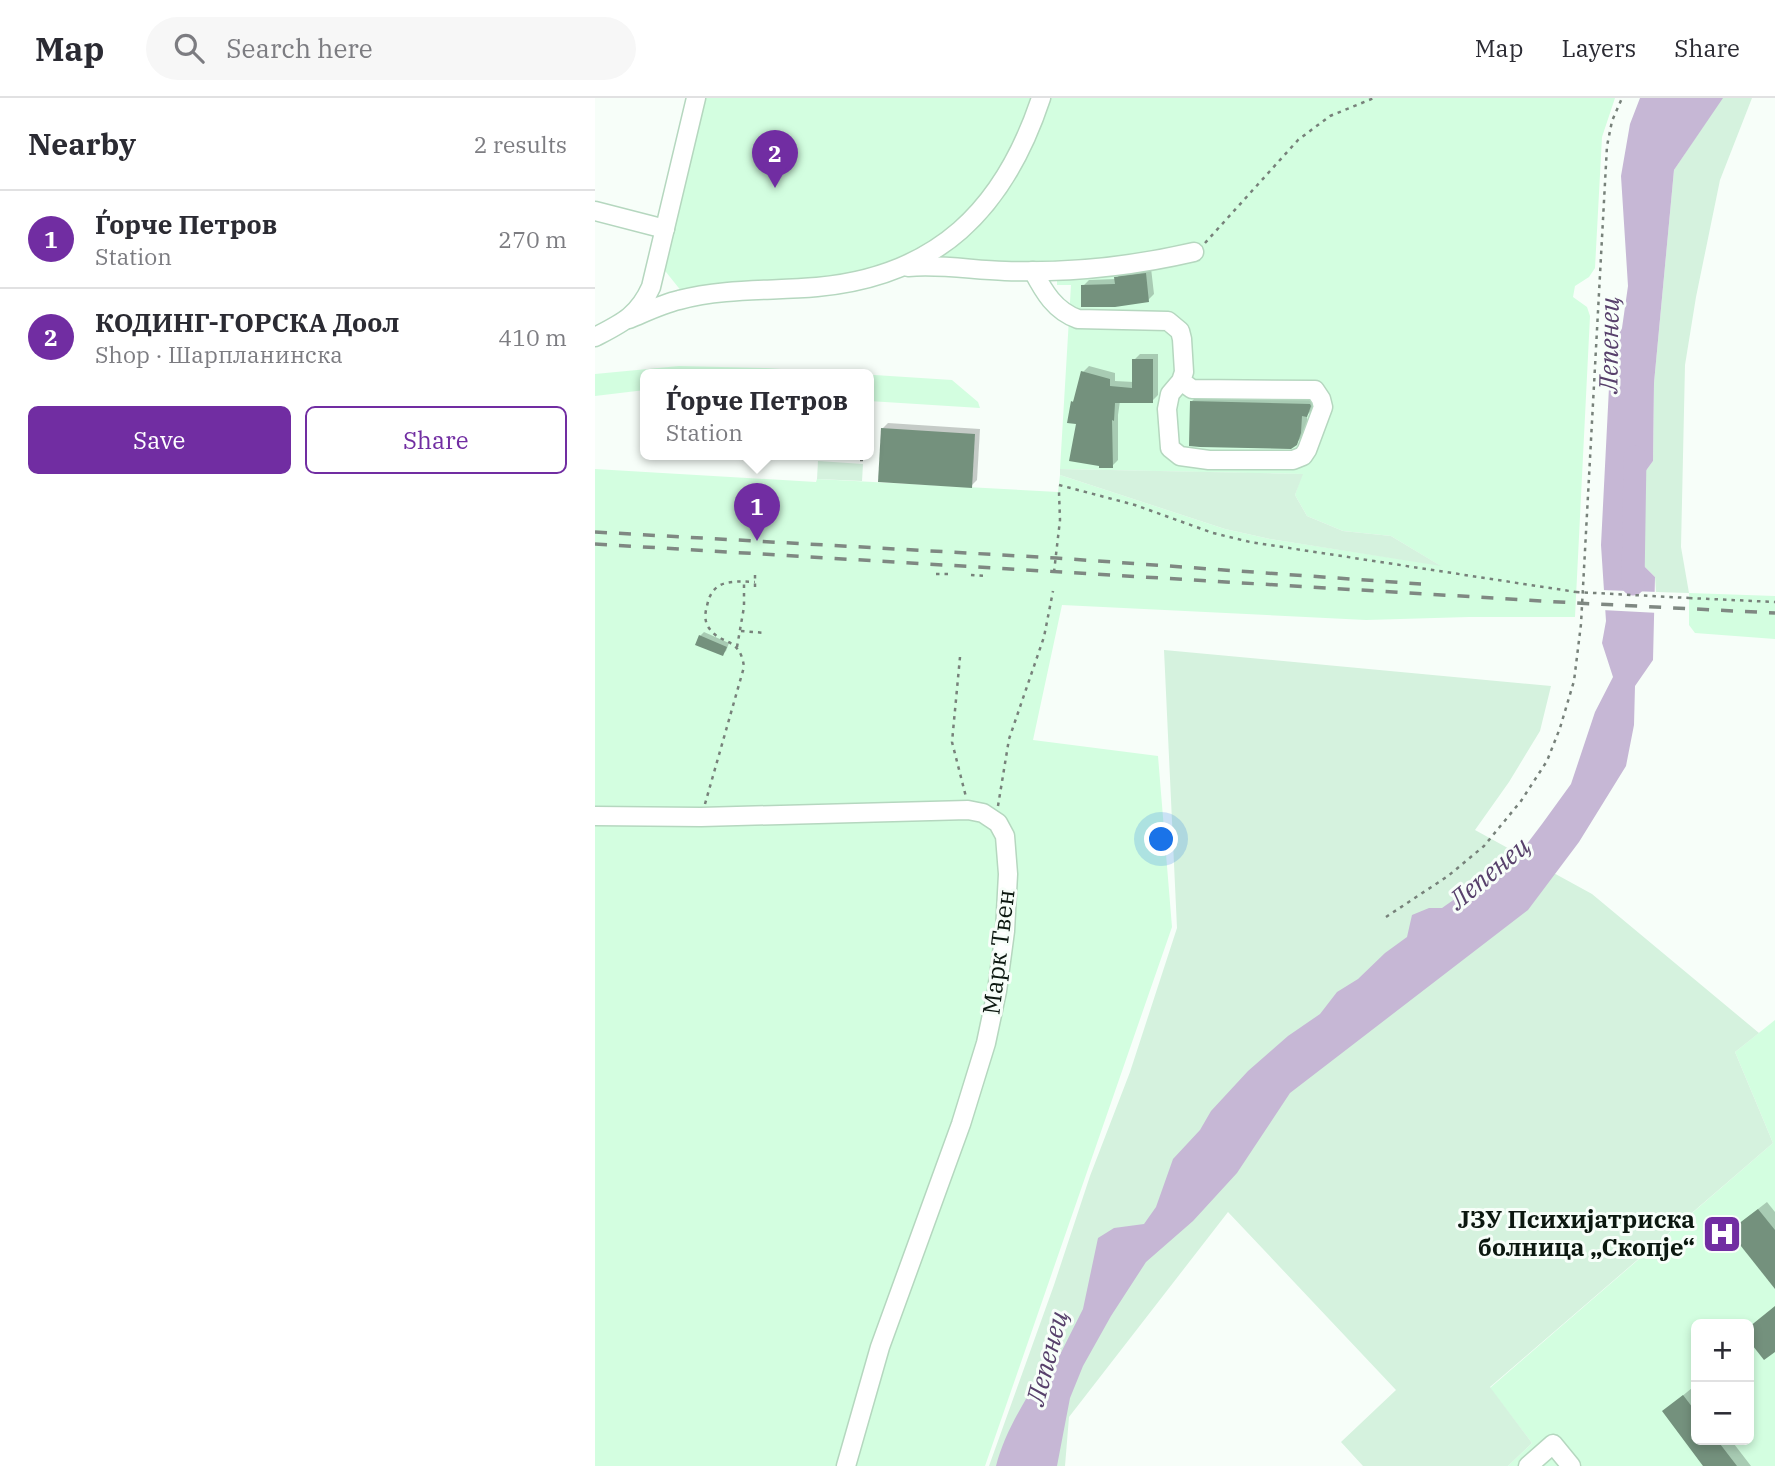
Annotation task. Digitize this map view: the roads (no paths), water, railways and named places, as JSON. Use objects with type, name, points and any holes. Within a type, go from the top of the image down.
[{"type":"street","points":[[629,319],[646,298],[651,287],[696,98]]},
{"type":"street","points":[[595,337],[665,304],[692,297],[736,291],[828,286],[875,277],[897,268],[949,240],[996,194],[1018,155],[1041,98]]},
{"type":"street","points":[[595,211],[665,229]]},
{"type":"street","points":[[897,268],[933,265],[1033,271],[1155,260],[1194,252]]},
{"type":"street","points":[[1033,271],[1042,288],[1065,314],[1078,319],[1168,321],[1174,324],[1182,339],[1184,372],[1181,381],[1170,394],[1167,410],[1170,448],[1180,456],[1209,460],[1293,460],[1303,456],[1307,450],[1323,407],[1314,390],[1192,389],[1181,381]]},
{"type":"street","name":"Марк Твен","points":[[595,816],[701,817],[968,810],[983,813],[997,823],[1005,836],[1009,874],[1005,931],[997,991],[986,1043],[961,1124],[880,1347],[846,1466]]},
{"type":"street","points":[[1528,1466],[1553,1444],[1571,1466]]},
{"type":"waterway","name":"Лепенец","points":[[1633,584],[1635,457]]},
{"type":"railway","points":[[595,532],[1056,558],[1421,584]]},
{"type":"railway","points":[[595,544],[1775,613]]},
{"type":"place","name":"КОДИНГ-ГОРСКА Доол","points":[[775,188]]},
{"type":"place","name":"Ѓорче Петров","points":[[757,541]]},
{"type":"place","name":"ЈЗУ Психијатриска болница „Скопје“","points":[[1722,1234]]}]
